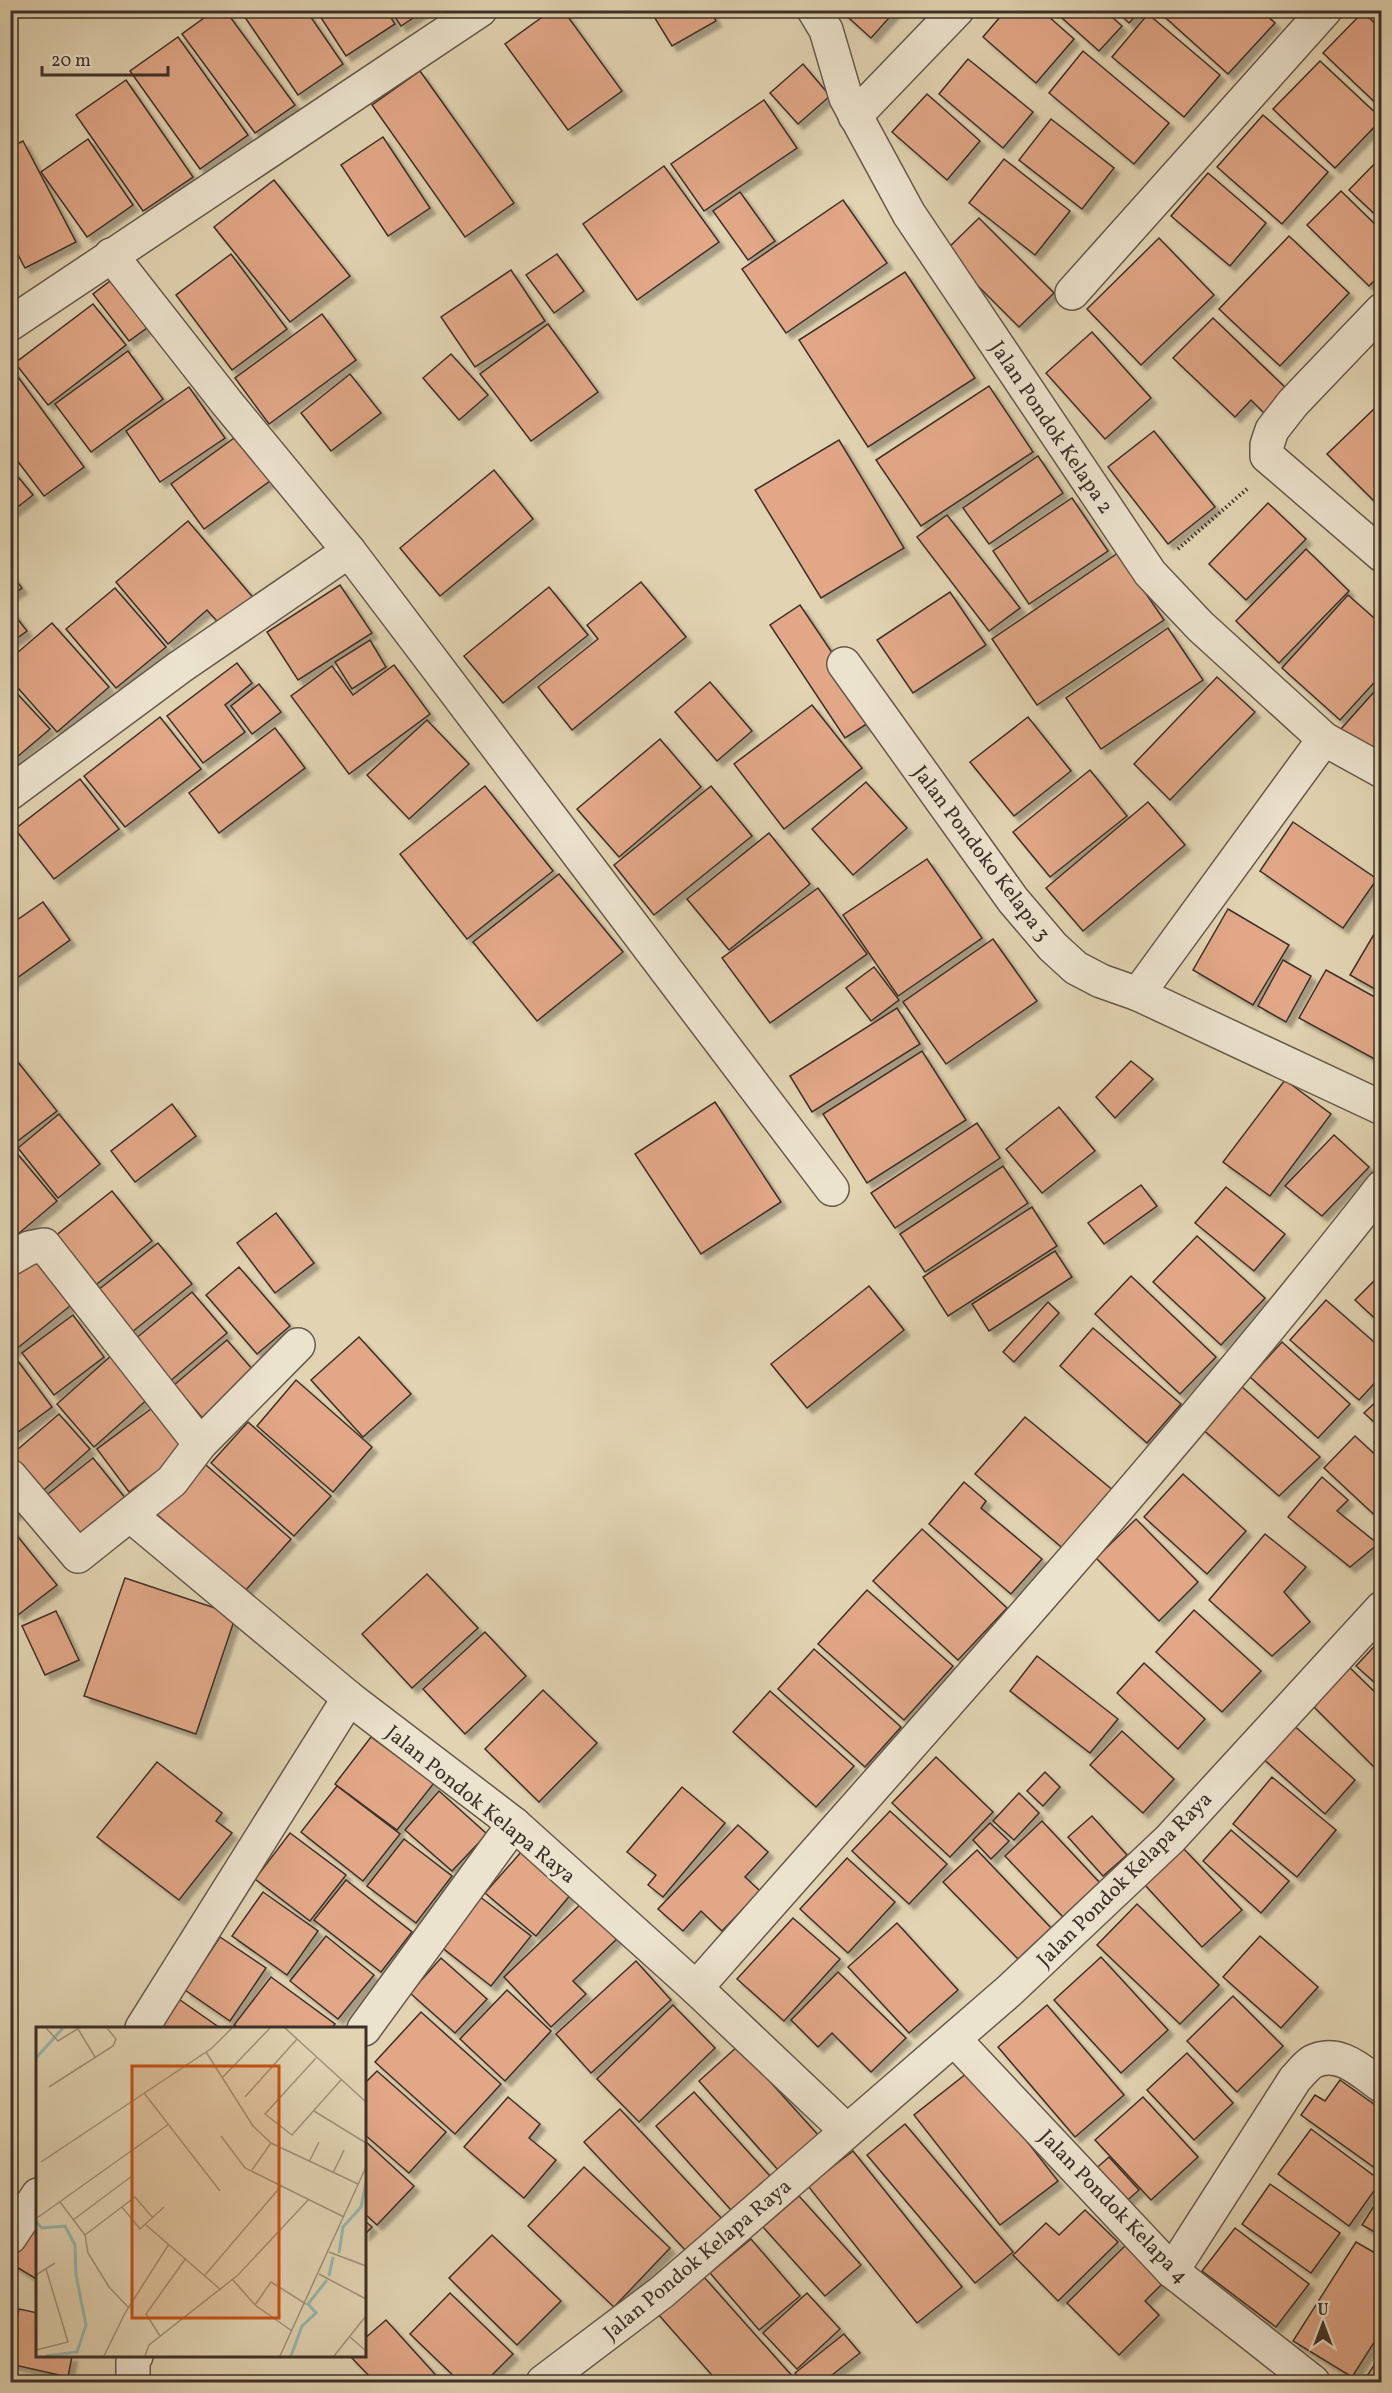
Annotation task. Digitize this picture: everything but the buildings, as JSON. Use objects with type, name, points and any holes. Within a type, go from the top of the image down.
[{"type":"street","points":[[10,324],[480,10]]},
{"type":"street","name":"Jalan Pondok Kelapa 2","points":[[814,10],[826,30],[846,98],[909,213],[1150,573],[1200,626],[1324,739],[1382,771]]},
{"type":"street","points":[[855,116],[957,10]]},
{"type":"street","points":[[1071,293],[1325,10]]},
{"type":"street","points":[[111,255],[227,403],[349,551],[832,1189]]},
{"type":"street","points":[[1382,310],[1293,403],[1272,430],[1267,445],[1267,456],[1382,555]]},
{"type":"street","points":[[10,793],[180,667],[349,551]]},
{"type":"street","name":"Jalan Pondoko Kelapa 3","points":[[844,664],[1013,900],[1053,947],[1076,968],[1101,981],[1138,994],[1382,1108]]},
{"type":"street","points":[[1138,994],[1324,739]]},
{"type":"street","points":[[696,1988],[1091,1539],[1293,1300],[1382,1187]]},
{"type":"street","points":[[10,1259],[29,1248],[44,1245],[48,1248],[200,1444]]},
{"type":"street","points":[[10,1476],[78,1556],[172,1481],[200,1444],[298,1346]]},
{"type":"street","name":"Jalan Pondok Kelapa Raya","points":[[130,1515],[349,1698],[514,1824],[696,1988],[847,2131]]},
{"type":"street","name":"Jalan Pondok Kelapa Raya","points":[[543,2382],[662,2292],[1010,1990],[1170,1839],[1382,1608]]},
{"type":"street","points":[[143,2027],[349,1698]]},
{"type":"street","points":[[366,2027],[514,1824]]},
{"type":"street","name":"Jalan Pondok Kelapa 4","points":[[954,2039],[1172,2271],[1314,2382]]},
{"type":"street","points":[[1172,2271],[1295,2079],[1311,2063],[1322,2059],[1344,2059],[1382,2086]]},
{"type":"street","points":[[10,2238],[36,2197]]},
{"type":"street","points":[[133,2382],[135,2357]]},
{"type":"path","points":[[1150,573],[1276,463]]}]
